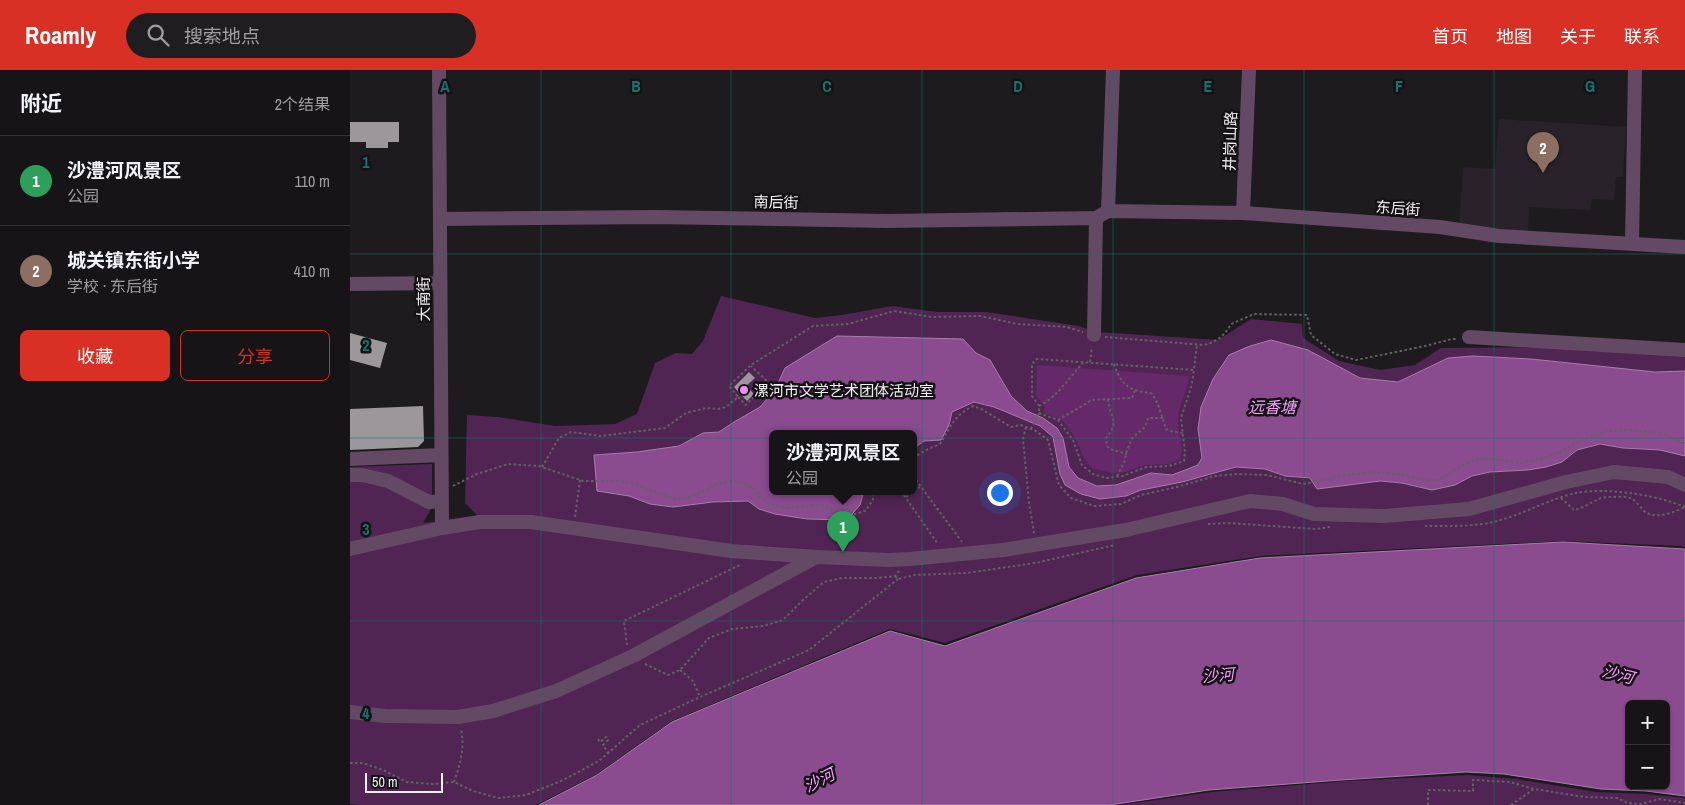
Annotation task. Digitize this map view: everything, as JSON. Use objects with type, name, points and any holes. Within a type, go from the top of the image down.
[{"type":"street","name":"大南街","points":[[439,70],[442,528]]},
{"type":"street","points":[[1108,211],[1114,70]]},
{"type":"street","name":"井岗山路","points":[[1243,214],[1249,70]]},
{"type":"street","points":[[1632,244],[1635,70]]},
{"type":"street","name":"南后街","points":[[440,219],[655,217],[888,221],[1096,218],[1108,211]]},
{"type":"street","name":"东后街","points":[[1108,211],[1243,214],[1440,227],[1499,236],[1685,247]]},
{"type":"street","points":[[1094,335],[1096,218]]},
{"type":"street","points":[[350,284],[439,283]]},
{"type":"street","points":[[1469,337],[1685,350]]},
{"type":"street","points":[[350,459],[441,455]]},
{"type":"street","points":[[350,549],[442,528],[480,522],[531,522],[732,550],[817,557],[889,560],[970,553],[1126,530],[1250,501],[1283,504],[1314,514],[1384,516],[1469,509],[1566,482],[1614,472],[1668,477],[1685,485]]},
{"type":"street","points":[[350,475],[362,475],[388,481],[429,502],[441,496]]},
{"type":"street","points":[[350,712],[385,716],[458,717],[493,711],[556,691],[633,656],[817,557]]},
{"type":"path","points":[[751,365],[768,382],[746,404],[729,386],[751,365],[814,326],[848,324],[894,311],[932,317],[980,316],[1018,324],[1067,327],[1109,338],[1204,346],[1213,343],[1226,333],[1231,324],[1254,314],[1307,315],[1311,335],[1335,354],[1356,360],[1452,339],[1464,340],[1469,337]]},
{"type":"path","points":[[1090,362],[1094,335]]},
{"type":"path","points":[[1039,413],[1058,420],[1073,440],[1082,465],[1093,474],[1106,478],[1124,476],[1146,467],[1169,466],[1184,461],[1185,452],[1181,418],[1192,384],[1197,345]]},
{"type":"path","points":[[1031,429],[1039,413],[1039,406],[1032,396],[1032,364],[1037,359],[1194,370]]},
{"type":"path","points":[[1039,406],[1060,390],[1084,362]]},
{"type":"path","points":[[1114,364],[1118,374],[1128,388],[1151,393],[1162,413],[1166,429],[1183,433]]},
{"type":"path","points":[[1058,420],[1092,400],[1132,398],[1135,390]]},
{"type":"path","points":[[542,467],[559,438],[570,432],[601,436],[665,428],[686,414],[706,408],[718,409],[726,407],[738,397]]},
{"type":"path","points":[[1108,398],[1114,422],[1113,429],[1106,438],[1107,446],[1110,449],[1126,454]]},
{"type":"path","points":[[917,456],[940,444],[953,420],[962,411],[973,406],[1011,427],[1021,425],[1036,431],[1048,440],[1059,485],[1070,498],[1094,506],[1121,504],[1141,495],[1215,476],[1238,474],[1267,476],[1303,484],[1353,474],[1376,472],[1404,475],[1424,480],[1439,480],[1476,459],[1521,463],[1541,459],[1560,452],[1584,438],[1608,430],[1659,433],[1685,443]]},
{"type":"path","points":[[1116,477],[1124,464],[1132,438],[1144,427],[1148,418],[1163,418]]},
{"type":"path","points":[[1026,427],[1023,439],[1029,503],[1036,544]]},
{"type":"path","points":[[441,496],[477,474],[508,464],[542,467],[580,480],[632,483],[674,499],[686,498],[717,484],[731,481],[742,482],[753,488],[762,499],[777,506],[788,508],[820,505],[841,515],[865,511],[873,500],[872,495]]},
{"type":"path","points":[[574,528],[580,480]]},
{"type":"path","points":[[917,482],[970,553]]},
{"type":"path","points":[[917,490],[921,487]]},
{"type":"path","points":[[1420,526],[1456,526],[1496,522],[1578,493],[1612,491],[1671,501],[1685,507]]},
{"type":"path","points":[[909,495],[906,497],[946,556]]},
{"type":"path","points":[[1561,498],[1574,510],[1608,496],[1630,498],[1647,513],[1670,514],[1685,507]]},
{"type":"path","points":[[1200,526],[1228,523],[1316,529],[1331,527]]},
{"type":"path","points":[[350,763],[362,763],[383,770],[407,782],[433,784],[454,782],[473,791],[498,798],[526,795],[561,781],[599,761],[640,725],[809,650],[898,579],[915,575],[967,573],[1035,563],[1123,543]]},
{"type":"path","points":[[895,576],[898,579]]},
{"type":"path","points":[[680,670],[694,681],[700,697]]},
{"type":"path","points":[[454,782],[460,764],[464,740],[458,717]]},
{"type":"path","points":[[598,739],[600,742],[606,738],[608,740],[603,745],[608,753]]},
{"type":"path","points":[[1428,805],[1428,790],[1473,791],[1473,780],[1510,782],[1534,789],[1585,797],[1617,798],[1628,803],[1641,804],[1660,799],[1685,803]]},
{"type":"path","points":[[1511,805],[1534,789]]},
{"type":"shaded area","points":[[1499,119],[1626,127],[1623,177],[1616,177],[1614,200],[1592,199],[1591,210],[1529,207],[1528,231],[1459,227],[1463,167],[1495,169]]},
{"type":"shaded area","points":[[721,296],[815,318],[892,306],[938,312],[986,312],[1078,326],[1098,332],[1218,340],[1251,319],[1302,324],[1303,338],[1339,361],[1380,370],[1415,365],[1441,348],[1553,347],[1685,355],[1685,371],[1655,372],[1531,359],[1473,356],[1448,358],[1398,382],[1360,378],[1308,350],[1198,429],[1202,458],[1198,465],[1172,475],[1151,473],[1116,485],[1097,486],[1078,478],[1069,467],[1063,439],[1057,428],[1043,418],[1027,411],[1011,396],[990,360],[976,353],[963,339],[785,368],[775,390],[760,407],[719,432],[703,433],[679,446],[595,455],[597,491],[629,496],[650,504],[672,507],[713,502],[748,501],[759,509],[775,514],[807,519],[835,520],[860,505],[863,495],[917,495],[917,446],[924,441],[941,440],[949,425],[952,412],[974,402],[994,407],[1040,426],[1053,437],[1060,474],[1100,499],[1126,496],[1141,490],[1182,482],[1236,467],[1265,469],[1285,476],[1310,479],[1402,483],[1432,490],[1455,485],[1472,476],[1490,472],[1528,470],[1562,462],[1577,450],[1600,444],[1623,448],[1660,450],[1685,456],[1685,547],[1562,541],[1261,556],[1137,575],[945,643],[890,629],[672,721],[597,774],[536,805],[350,804],[350,467],[432,464],[432,507],[423,523],[478,516],[465,503],[467,415],[498,417],[555,426],[615,424],[637,414],[655,363],[676,353],[692,354],[703,341]]},
{"type":"shaded area","points":[[1037,365],[1189,376],[1178,414],[1182,449],[1180,459],[1169,464],[1144,465],[1126,472],[1112,473],[1092,468],[1084,458],[1074,436],[1063,421],[1045,413],[1044,405],[1036,396]]},
{"type":"shaded area","points":[[1467,775],[1516,779],[1596,792],[1685,798],[1685,805],[1121,805],[1211,792],[1346,781]]},
{"type":"water","name":"远香塘","points":[[837,336],[963,339],[976,353],[990,360],[1011,396],[1027,411],[1043,418],[1057,428],[1063,438],[1069,467],[1078,478],[1097,486],[1116,485],[1151,473],[1172,475],[1198,465],[1202,458],[1198,429],[1201,407],[1213,379],[1229,355],[1271,340],[1308,350],[1360,378],[1398,382],[1448,358],[1473,356],[1531,359],[1655,372],[1685,371],[1685,456],[1660,450],[1623,448],[1600,444],[1577,450],[1562,462],[1546,467],[1490,472],[1472,476],[1455,485],[1432,490],[1402,483],[1380,481],[1317,489],[1310,478],[1285,476],[1265,469],[1236,467],[1182,482],[1141,490],[1126,496],[1100,499],[1081,494],[1065,485],[1060,474],[1053,437],[1040,426],[994,407],[974,402],[952,412],[949,425],[941,440],[924,441],[917,446],[917,430],[769,430],[769,495],[863,495],[860,505],[847,520],[807,519],[775,514],[759,509],[748,501],[713,502],[673,507],[650,504],[629,496],[597,491],[594,455],[637,452],[679,446],[703,433],[719,432],[760,407],[775,390],[785,368]]},
{"type":"water","name":"沙河","points":[[1563,542],[1685,549],[1685,796],[1646,791],[1601,789],[1504,774],[1466,772],[1209,790],[1110,805],[539,805],[597,775],[672,722],[890,631],[945,646],[1136,578],[1260,558]]},
{"type":"building","points":[[350,122],[399,122],[399,142],[388,142],[388,148],[366,148],[366,142],[350,142]]},
{"type":"building","points":[[350,333],[387,343],[380,368],[350,360]]},
{"type":"building","name":"漯河市文学艺术团体活动室","points":[[749,372],[755,378],[746,386],[754,394],[747,401],[734,387]]},
{"type":"building","points":[[423,406],[424,441],[418,447],[350,450],[350,409]]},
{"type":"place","name":"城关镇东街小学","points":[[1543,173]]},
{"type":"place","name":"漯河市文学艺术团体活动室","points":[[744,390]]},
{"type":"place","name":"沙澧河风景区","points":[[843,552]]}]
